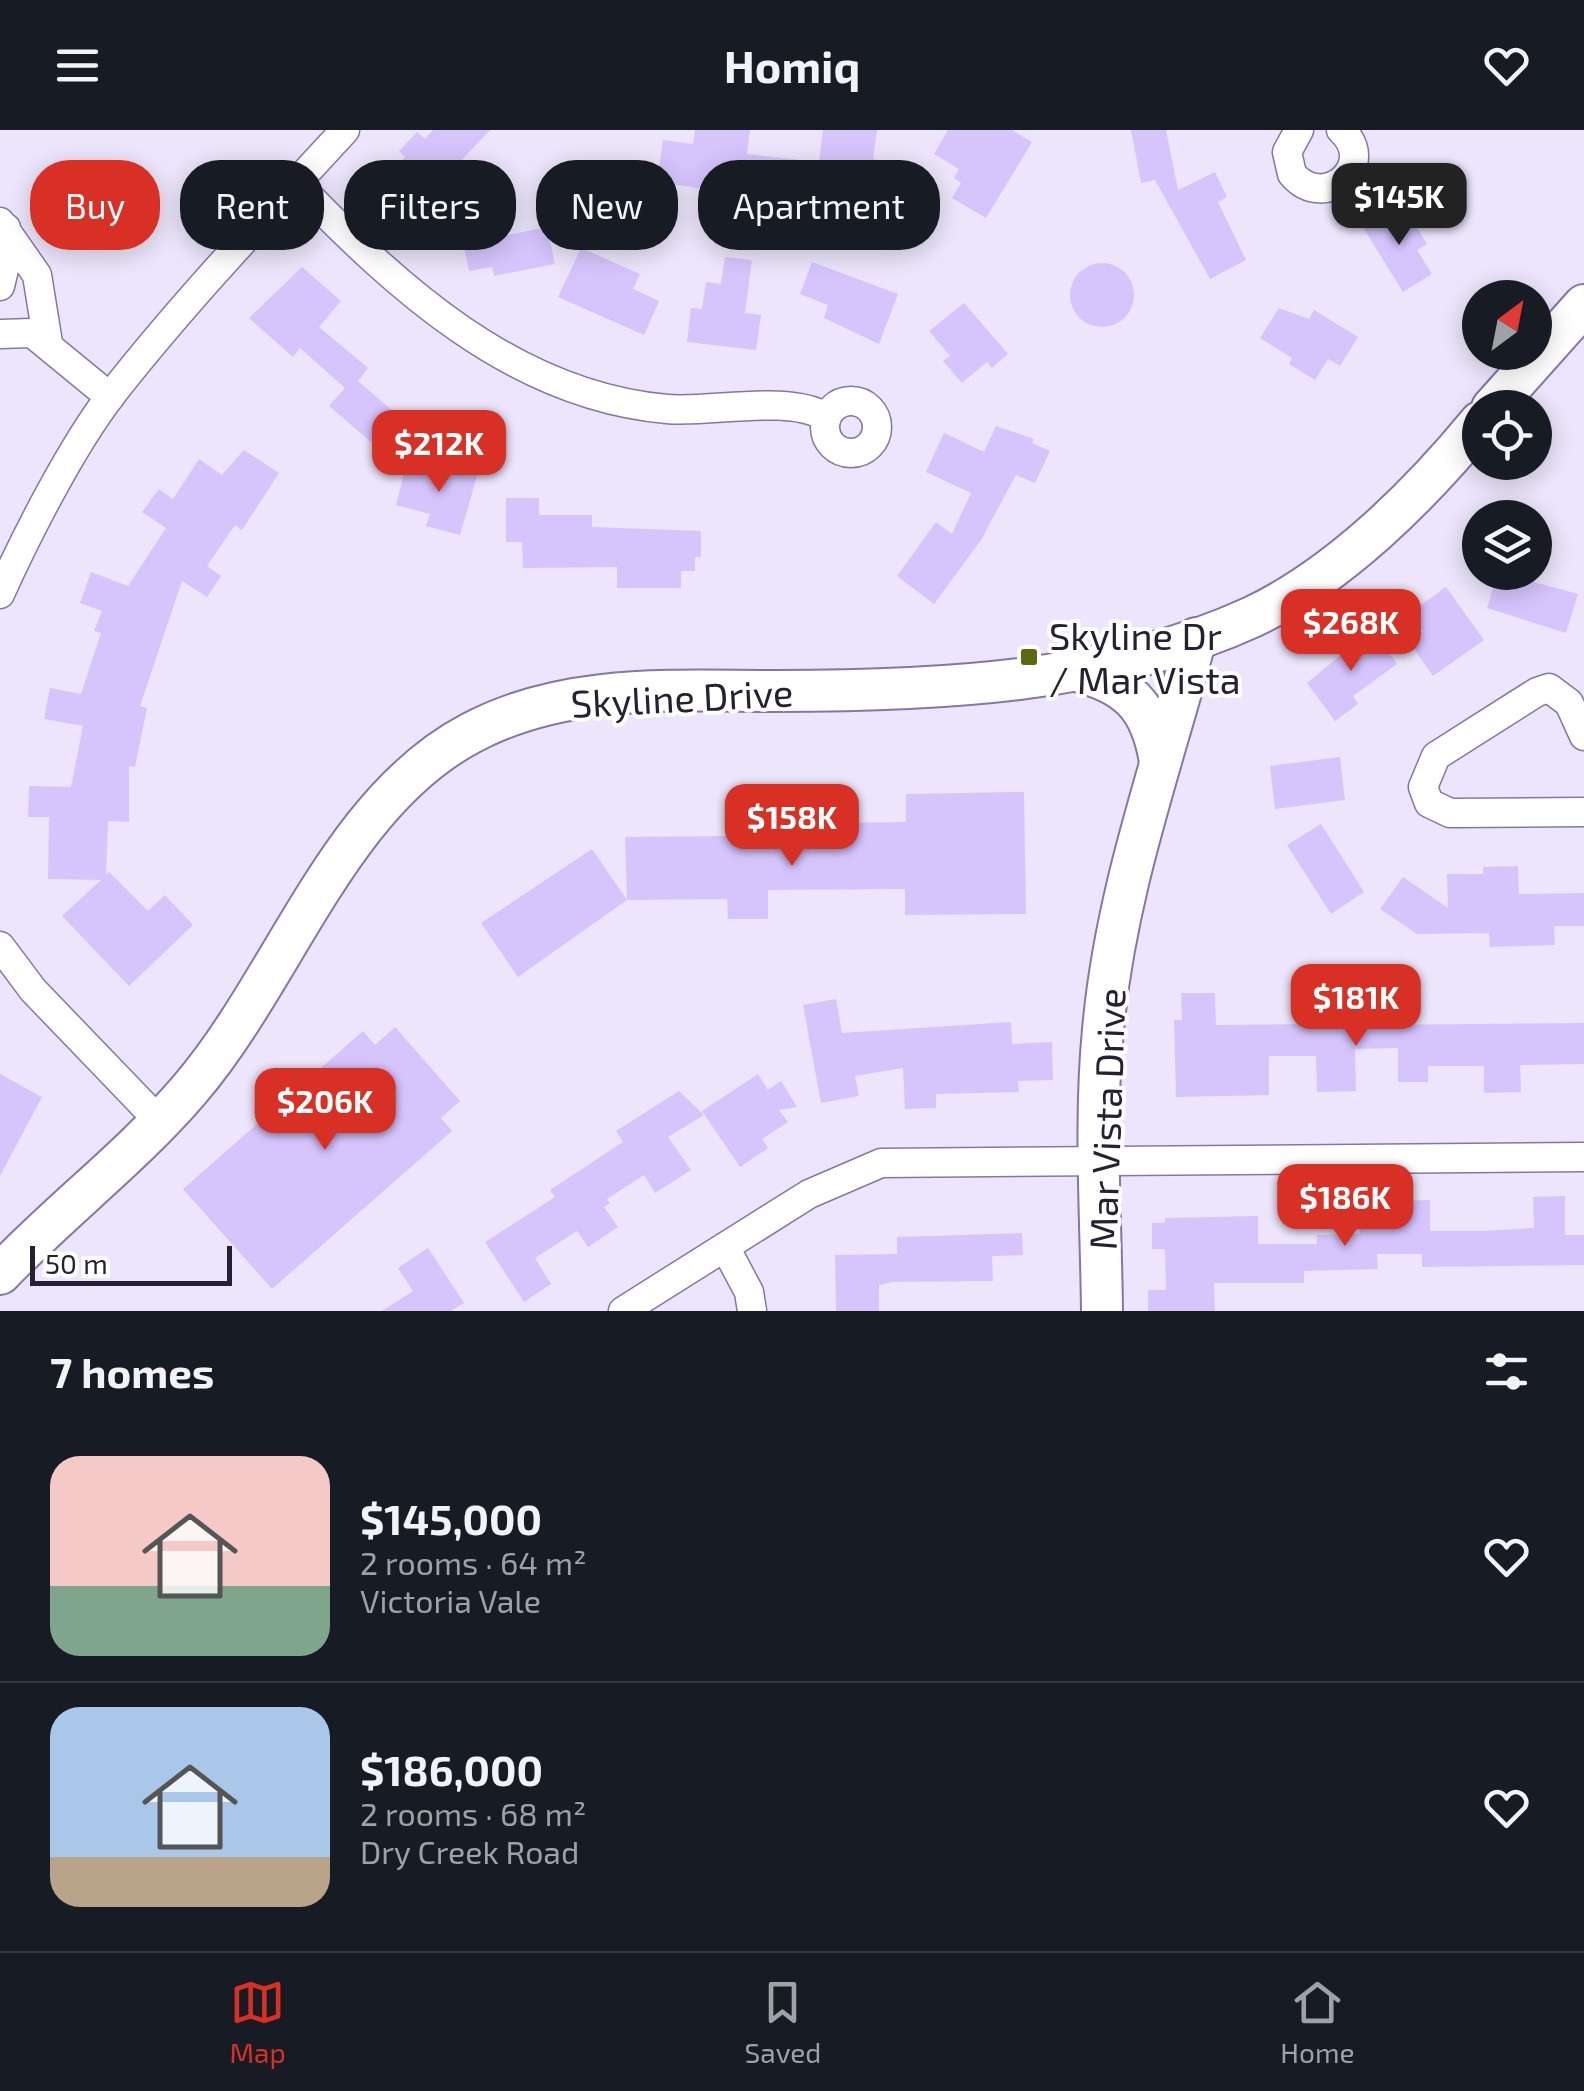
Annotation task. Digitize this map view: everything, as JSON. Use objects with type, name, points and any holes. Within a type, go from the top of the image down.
[{"type":"street","points":[[318,160],[346,130]]},
{"type":"street","points":[[1298,130],[1287,152],[1292,174],[1312,190],[1326,190],[1348,177],[1354,164],[1354,150],[1342,130]]},
{"type":"street","points":[[324,211],[397,281],[501,358],[551,380],[636,406],[671,410],[798,408],[826,418]]},
{"type":"street","points":[[3,225],[37,274],[48,343]]},
{"type":"street","points":[[0,286],[9,249],[3,225]]},
{"type":"street","points":[[0,594],[21,546],[110,397],[238,250]]},
{"type":"street","points":[[1508,390],[1584,305]]},
{"type":"street","points":[[0,334],[32,334],[48,343],[110,397]]},
{"type":"street","name":"Skyline Drive","points":[[0,1274],[190,1089],[246,1014],[361,831],[433,756],[471,733],[515,713],[602,693],[820,691],[1018,678],[1073,670],[1196,638],[1252,616],[1380,526],[1430,480],[1462,443]]},
{"type":"street","points":[[1160,762],[1198,690],[1252,616]]},
{"type":"street","name":"Mar Vista Drive","points":[[1102,1311],[1102,1047],[1111,968],[1139,827],[1196,638]]},
{"type":"street","points":[[1073,670],[1105,678],[1128,694],[1156,734],[1160,762]]},
{"type":"street","points":[[1584,736],[1570,703],[1549,688],[1436,756],[1423,787],[1428,803],[1450,813],[1584,812]]},
{"type":"street","points":[[1,948],[33,990],[159,1121]]},
{"type":"street","points":[[623,1311],[835,1179],[882,1164],[1584,1157]]},
{"type":"street","points":[[725,1247],[749,1292],[752,1311]]},
{"type":"building","points":[[433,130],[490,130],[462,160],[402,160],[405,157],[399,151],[417,132],[425,139]]},
{"type":"building","points":[[695,130],[750,130],[747,154],[801,160],[698,160],[698,188],[678,185],[678,160],[660,160],[663,140],[693,144]]},
{"type":"building","points":[[823,130],[877,130],[873,159],[879,160],[819,160]]},
{"type":"building","points":[[948,130],[1012,130],[1032,142],[986,218],[952,198],[961,183],[954,178],[959,169],[934,154]]},
{"type":"building","points":[[1131,130],[1166,130],[1178,190],[1215,172],[1227,197],[1218,202],[1246,260],[1210,279],[1155,180],[1141,183]]},
{"type":"building","points":[[1386,209],[1397,227],[1411,218],[1427,244],[1417,250],[1432,274],[1403,292],[1361,224]]},
{"type":"building","points":[[536,229],[536,250],[552,250],[555,264],[494,276],[492,267],[469,271],[464,250],[516,250],[516,233]]},
{"type":"building","points":[[580,250],[586,250],[640,274],[633,289],[659,301],[644,335],[558,297]]},
{"type":"building","points":[[725,257],[752,260],[745,313],[761,315],[756,350],[687,342],[691,308],[702,309],[706,282],[721,284]]},
{"type":"building","points":[[812,262],[898,294],[879,344],[824,318],[828,305],[800,294]]},
{"type":"building","points":[[1102,263],[1125,272],[1134,295],[1125,318],[1102,327],[1079,318],[1070,295],[1079,272]]},
{"type":"building","points":[[302,267],[341,301],[319,327],[368,368],[358,381],[401,418],[380,442],[371,442],[329,406],[345,388],[300,348],[293,357],[249,318]]},
{"type":"building","points":[[964,303],[1008,354],[992,368],[987,362],[962,383],[943,361],[950,356],[929,331]]},
{"type":"building","points":[[1279,308],[1309,319],[1314,310],[1358,337],[1340,366],[1328,359],[1315,380],[1289,364],[1292,358],[1260,338]]},
{"type":"building","points":[[996,426],[1034,439],[1032,443],[1050,451],[1035,483],[1016,475],[981,540],[934,604],[897,576],[936,522],[952,534],[971,493],[926,472],[944,433],[984,452]]},
{"type":"building","points":[[244,450],[279,473],[242,530],[235,525],[207,566],[221,576],[207,597],[182,581],[140,706],[147,708],[135,767],[129,766],[129,822],[108,821],[106,875],[109,872],[148,911],[165,895],[193,925],[129,986],[62,916],[101,880],[48,879],[49,817],[28,817],[29,786],[71,787],[83,726],[44,719],[50,688],[81,694],[101,633],[94,631],[102,611],[80,603],[91,572],[128,586],[166,528],[142,512],[159,489],[173,499],[199,459],[222,475]]},
{"type":"building","points":[[435,461],[478,473],[460,535],[426,526],[430,514],[396,505],[406,467],[432,474]]},
{"type":"building","points":[[506,498],[539,498],[539,515],[592,515],[592,527],[701,531],[701,557],[695,557],[695,571],[681,571],[681,588],[617,588],[617,567],[523,568],[522,542],[506,542]]},
{"type":"building","points":[[1446,587],[1484,640],[1433,676],[1409,642],[1423,631],[1410,613]]},
{"type":"building","points":[[1552,587],[1578,594],[1566,633],[1487,608],[1492,590],[1552,590]]},
{"type":"building","points":[[1372,629],[1397,664],[1353,696],[1358,704],[1335,721],[1307,683]]},
{"type":"building","points":[[1340,757],[1345,800],[1275,809],[1270,766]]},
{"type":"building","points":[[1024,792],[1026,914],[905,915],[905,889],[768,890],[768,919],[728,919],[727,899],[627,900],[625,837],[728,836],[727,815],[766,814],[766,824],[906,822],[906,794]]},
{"type":"building","points":[[1321,824],[1364,892],[1331,914],[1287,845]]},
{"type":"building","points":[[592,849],[627,900],[518,977],[481,923]]},
{"type":"building","points":[[1518,866],[1519,894],[1584,893],[1584,926],[1554,926],[1555,945],[1490,947],[1489,933],[1417,934],[1380,909],[1403,877],[1448,908],[1447,874],[1483,874],[1483,867]]},
{"type":"building","points":[[1181,993],[1215,993],[1216,1025],[1316,1024],[1315,1015],[1349,1014],[1349,1007],[1381,1006],[1381,1025],[1584,1023],[1584,1064],[1520,1065],[1521,1092],[1484,1093],[1484,1066],[1428,1066],[1428,1082],[1398,1082],[1398,1048],[1355,1049],[1356,1091],[1317,1092],[1316,1056],[1269,1056],[1269,1095],[1176,1097],[1174,1020],[1182,1020]]},
{"type":"building","points":[[836,999],[842,1033],[1011,1022],[1012,1044],[1052,1042],[1053,1080],[1018,1081],[1019,1092],[936,1094],[936,1108],[905,1109],[903,1068],[855,1076],[859,1096],[821,1103],[803,1005]]},
{"type":"building","points":[[395,1027],[460,1101],[441,1118],[452,1131],[272,1289],[183,1189],[363,1031],[375,1045]]},
{"type":"building","points":[[0,1074],[42,1097],[0,1176]]},
{"type":"building","points":[[758,1074],[768,1090],[781,1081],[797,1107],[779,1110],[788,1122],[762,1139],[768,1148],[740,1167],[702,1111]]},
{"type":"building","points":[[679,1091],[704,1115],[668,1137],[691,1170],[655,1193],[644,1175],[607,1199],[610,1203],[604,1207],[618,1227],[588,1247],[577,1231],[535,1258],[551,1284],[524,1302],[485,1242],[555,1197],[550,1190],[623,1142],[616,1131]]},
{"type":"building","points":[[1565,1196],[1565,1235],[1584,1235],[1584,1265],[1422,1267],[1422,1254],[1377,1254],[1378,1269],[1304,1271],[1304,1283],[1214,1283],[1215,1311],[1148,1311],[1148,1290],[1166,1290],[1165,1249],[1152,1249],[1152,1223],[1165,1223],[1165,1218],[1258,1216],[1258,1244],[1317,1244],[1317,1235],[1360,1234],[1360,1202],[1430,1200],[1430,1231],[1485,1231],[1534,1228],[1533,1197]]},
{"type":"building","points":[[1022,1233],[1023,1255],[992,1256],[993,1281],[892,1282],[879,1285],[879,1311],[836,1311],[835,1255],[897,1254],[897,1237]]},
{"type":"building","points":[[428,1248],[464,1303],[451,1311],[382,1311],[413,1291],[398,1268]]},
{"type":"place","name":"Skyline Dr / Mar Vista","points":[[1029,657]]}]
